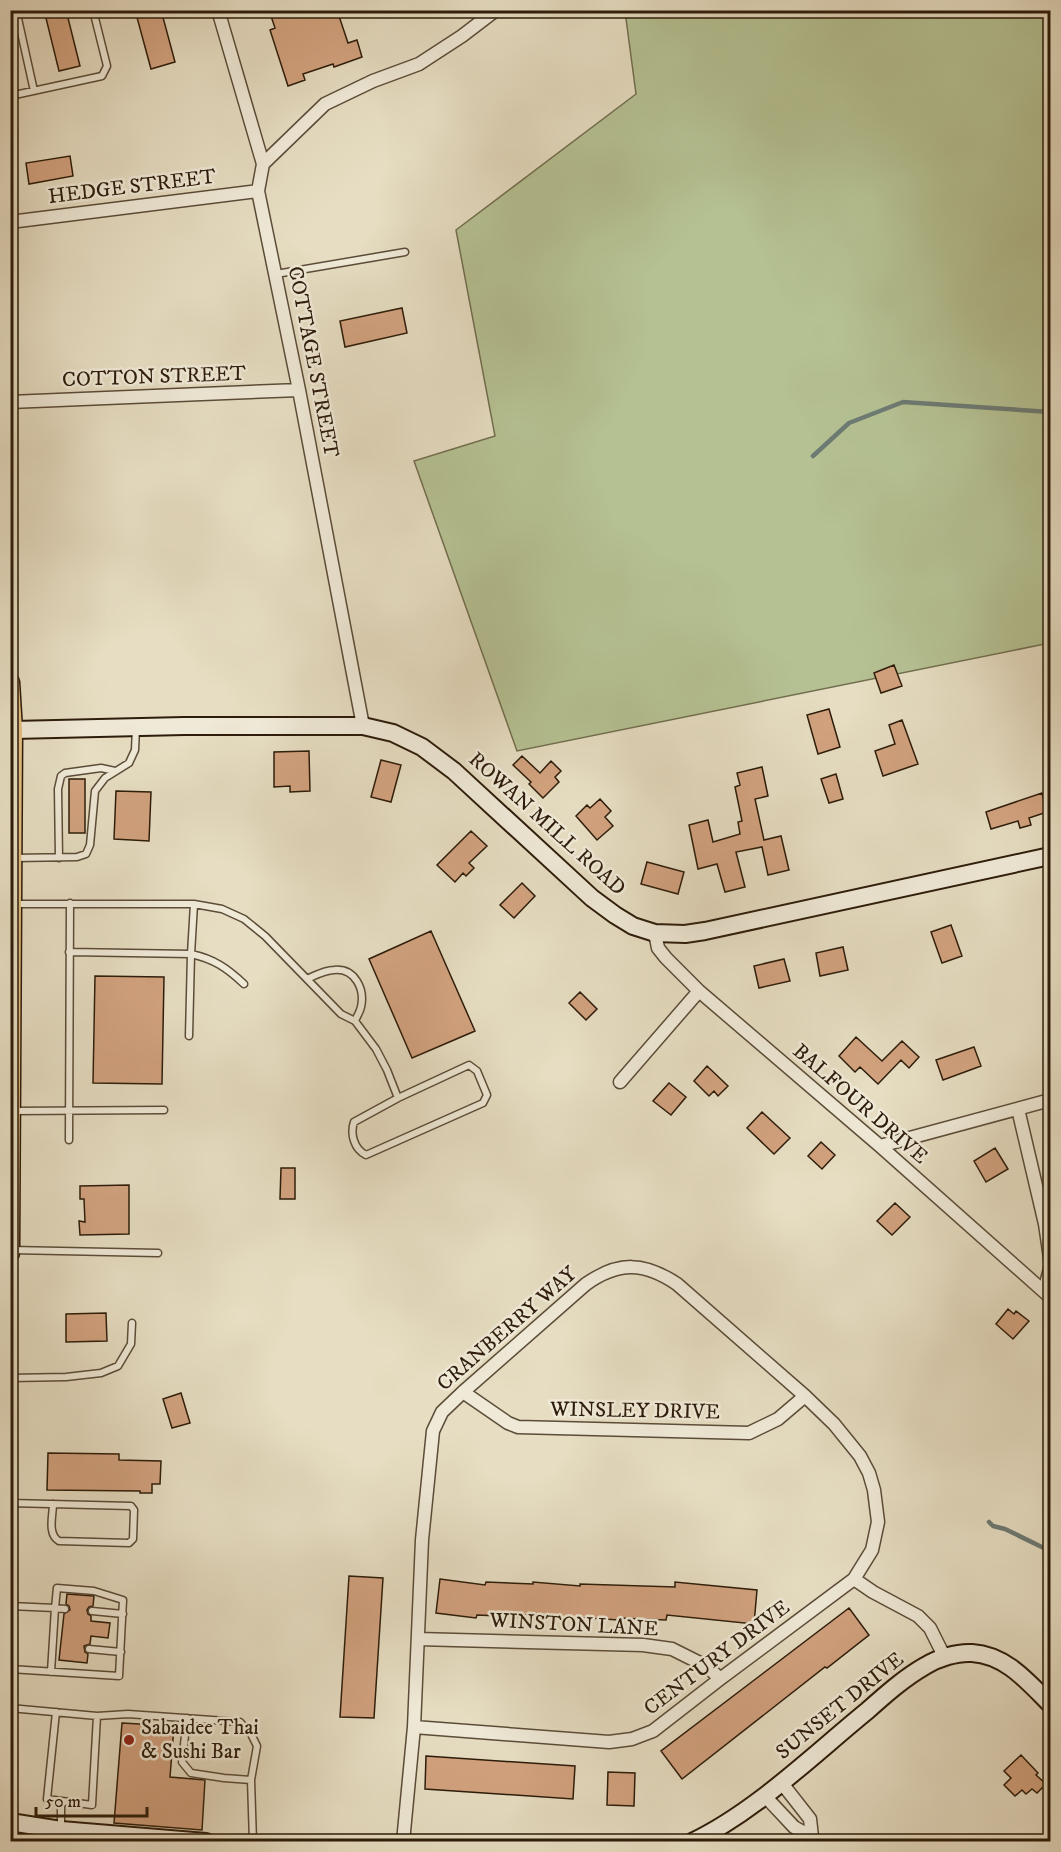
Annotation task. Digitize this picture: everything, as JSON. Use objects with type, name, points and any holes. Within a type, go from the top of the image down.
[{"type":"main road","points":[[10,682],[12,730],[11,1252]]},
{"type":"street","name":"COTTAGE STREET","points":[[218,10],[263,164],[258,191],[299,390],[363,726]]},
{"type":"street","points":[[263,164],[325,104],[372,81],[419,64],[496,10]]},
{"type":"street","name":"HEDGE STREET","points":[[10,222],[258,191]]},
{"type":"street","name":"COTTON STREET","points":[[10,402],[299,390]]},
{"type":"street","name":"ROWAN MILL ROAD","points":[[12,730],[363,726],[393,733],[422,747],[454,771],[592,898],[633,926],[655,933],[685,934],[705,931],[1050,856]]},
{"type":"street","name":"BALFOUR DRIVE","points":[[655,933],[658,948],[699,991],[880,1146],[1047,1294]]},
{"type":"street","points":[[620,1082],[699,991]]},
{"type":"street","points":[[880,1146],[1050,1100]]},
{"type":"street","points":[[1018,1109],[1045,1224],[1050,1258]]},
{"type":"street","name":"CRANBERRY WAY","points":[[404,1842],[414,1727],[422,1540],[433,1431],[442,1412],[463,1392],[600,1274],[627,1267],[653,1270],[677,1284],[834,1424],[860,1456],[869,1473],[874,1490],[878,1522],[872,1550],[854,1579]]},
{"type":"street","points":[[1047,1294],[1050,1269]]},
{"type":"street","name":"WINSLEY DRIVE","points":[[463,1392],[508,1423],[518,1427],[749,1433],[778,1419],[804,1396]]},
{"type":"street","points":[[854,1579],[918,1616],[930,1628],[945,1658]]},
{"type":"street","name":"CENTURY DRIVE","points":[[414,1727],[609,1742],[632,1739],[653,1731],[720,1678],[854,1579]]},
{"type":"street","name":"WINSTON LANE","points":[[418,1639],[643,1645],[672,1649],[708,1667],[720,1678]]},
{"type":"street","name":"SUNSET DRIVE","points":[[692,1842],[728,1822],[782,1782],[901,1683],[927,1665],[945,1658],[972,1653],[995,1658],[1015,1671],[1050,1704]]},
{"type":"street","points":[[782,1782],[810,1819],[814,1840]]},
{"type":"street","points":[[764,1795],[794,1827],[814,1840]]},
{"type":"street","points":[[10,1822],[61,1830],[206,1842]]},
{"type":"lane","points":[[19,10],[17,14],[34,91]]},
{"type":"lane","points":[[10,96],[102,76],[107,66],[93,10]]},
{"type":"lane","points":[[276,274],[405,252]]},
{"type":"lane","points":[[12,858],[59,858],[86,854],[90,845],[95,791],[105,778],[129,763],[135,750],[136,727]]},
{"type":"lane","points":[[59,858],[58,789],[60,777],[65,773],[101,768],[115,772]]},
{"type":"lane","points":[[69,1140],[70,903]]},
{"type":"lane","points":[[12,904],[194,904],[222,909],[244,919],[265,936],[341,1014],[355,1021],[376,1049],[398,1098]]},
{"type":"lane","points":[[189,1036],[194,904]]},
{"type":"lane","points":[[69,952],[191,954],[206,957],[221,964],[244,984]]},
{"type":"lane","points":[[307,979],[321,972],[336,969],[347,972],[357,980],[362,993],[361,1008],[355,1021]]},
{"type":"lane","points":[[469,1065],[477,1071],[487,1095],[483,1103],[376,1151],[366,1155],[359,1152],[351,1131],[354,1122],[398,1098],[469,1065]]},
{"type":"lane","points":[[12,1111],[164,1110]]},
{"type":"lane","points":[[11,1252],[158,1253]]},
{"type":"lane","points":[[10,1378],[66,1377],[100,1373],[118,1366],[131,1344],[132,1323]]},
{"type":"lane","points":[[10,1503],[53,1504],[131,1506],[134,1510],[133,1539],[129,1543],[59,1541],[52,1533],[53,1504]]},
{"type":"lane","points":[[10,1669],[51,1672],[119,1676],[123,1600],[94,1591],[57,1588],[51,1672]]},
{"type":"lane","points":[[10,1606],[65,1609]]},
{"type":"lane","points":[[92,1611],[123,1614]]},
{"type":"lane","points":[[52,1646],[61,1646]]},
{"type":"lane","points":[[89,1649],[121,1652]]},
{"type":"lane","points":[[10,1708],[97,1716],[128,1714],[240,1722],[251,1734],[257,1746],[251,1780],[254,1842]]},
{"type":"lane","points":[[56,1712],[47,1799],[92,1805],[97,1716]]},
{"type":"lane","points":[[187,1718],[182,1762],[191,1773],[251,1780]]},
{"type":"lane","points":[[61,1801],[61,1830]]},
{"type":"green space","points":[[625,11],[1050,11],[1050,643],[517,751],[414,461],[495,436],[456,230],[636,94]]},
{"type":"building","points":[[44,10],[66,10],[80,66],[59,71]]},
{"type":"building","points":[[135,10],[161,10],[175,62],[151,69]]},
{"type":"building","points":[[269,10],[337,10],[348,43],[357,40],[362,57],[334,67],[333,64],[303,74],[305,80],[288,86],[270,30],[275,28]]},
{"type":"building","points":[[70,156],[73,176],[29,184],[26,163]]},
{"type":"building","points":[[402,308],[407,333],[345,347],[340,321]]},
{"type":"building","points":[[894,665],[902,686],[881,693],[874,673]]},
{"type":"building","points":[[829,709],[840,747],[818,754],[807,715]]},
{"type":"building","points":[[902,720],[918,764],[883,776],[875,751],[895,744],[889,725]]},
{"type":"building","points":[[309,751],[310,791],[290,792],[290,786],[274,787],[274,752]]},
{"type":"building","points":[[522,756],[540,773],[551,761],[561,771],[555,777],[559,782],[543,798],[529,784],[531,782],[513,765]]},
{"type":"building","points":[[381,760],[401,765],[391,802],[371,797]]},
{"type":"building","points":[[762,767],[768,796],[755,799],[764,840],[781,836],[789,870],[768,875],[762,847],[736,852],[745,887],[725,892],[717,864],[698,869],[689,825],[708,820],[713,842],[740,834],[738,822],[742,821],[735,787],[740,785],[737,773]]},
{"type":"building","points":[[836,774],[843,799],[829,803],[821,779]]},
{"type":"building","points":[[69,779],[85,779],[85,833],[69,833]]},
{"type":"building","points":[[116,791],[151,792],[149,841],[114,839]]},
{"type":"building","points":[[1042,793],[1047,812],[1029,818],[1031,825],[1020,828],[1018,821],[991,829],[986,812]]},
{"type":"building","points":[[600,799],[611,811],[605,817],[613,826],[597,840],[576,816],[587,805],[590,808]]},
{"type":"building","points":[[471,831],[487,846],[469,863],[474,868],[466,876],[463,873],[455,882],[437,865]]},
{"type":"building","points":[[647,862],[684,872],[678,894],[641,884]]},
{"type":"building","points":[[522,883],[535,896],[514,918],[500,905]]},
{"type":"building","points":[[951,925],[962,956],[942,963],[931,932]]},
{"type":"building","points":[[431,931],[475,1031],[412,1058],[369,959]]},
{"type":"building","points":[[843,947],[848,970],[820,976],[816,953]]},
{"type":"building","points":[[784,959],[790,981],[759,988],[754,966]]},
{"type":"building","points":[[95,976],[164,977],[162,1084],[93,1083]]},
{"type":"building","points":[[580,992],[597,1009],[586,1020],[569,1003]]},
{"type":"building","points":[[856,1037],[882,1061],[902,1041],[919,1057],[909,1068],[901,1060],[878,1084],[860,1067],[855,1072],[839,1056]]},
{"type":"building","points":[[974,1047],[981,1066],[943,1080],[936,1060]]},
{"type":"building","points":[[707,1066],[728,1086],[718,1096],[714,1091],[709,1096],[694,1081]]},
{"type":"building","points":[[669,1083],[686,1097],[671,1115],[653,1101]]},
{"type":"building","points":[[762,1112],[790,1138],[774,1154],[747,1128]]},
{"type":"building","points":[[821,1142],[835,1155],[822,1169],[808,1156]]},
{"type":"building","points":[[995,1148],[1008,1169],[986,1182],[974,1161]]},
{"type":"building","points":[[281,1168],[295,1168],[295,1199],[280,1199]]},
{"type":"building","points":[[129,1185],[129,1234],[80,1235],[79,1221],[85,1222],[84,1199],[80,1199],[80,1186]]},
{"type":"building","points":[[895,1203],[910,1217],[892,1235],[877,1221]]},
{"type":"building","points":[[1008,1309],[1014,1314],[1016,1311],[1029,1321],[1013,1339],[996,1324]]},
{"type":"building","points":[[106,1313],[107,1341],[66,1342],[66,1314]]},
{"type":"building","points":[[181,1393],[190,1423],[172,1428],[163,1399]]},
{"type":"building","points":[[48,1453],[119,1454],[119,1460],[161,1461],[160,1484],[152,1484],[152,1493],[47,1490]]},
{"type":"building","points":[[349,1576],[383,1578],[374,1718],[340,1717]]},
{"type":"building","points":[[440,1579],[485,1585],[486,1582],[533,1584],[533,1582],[580,1586],[580,1584],[675,1587],[675,1582],[757,1590],[754,1624],[667,1615],[666,1620],[619,1618],[619,1620],[525,1615],[525,1617],[477,1615],[476,1618],[436,1613]]},
{"type":"building","points":[[67,1594],[94,1596],[93,1606],[87,1610],[91,1621],[110,1623],[108,1638],[91,1636],[90,1644],[84,1646],[88,1654],[87,1663],[59,1660],[64,1614],[70,1610],[66,1604]]},
{"type":"building","points":[[849,1608],[869,1635],[682,1779],[661,1751]]},
{"type":"building","points":[[122,1723],[174,1726],[170,1777],[205,1780],[202,1830],[114,1823]]},
{"type":"building","points":[[1021,1755],[1046,1784],[1037,1793],[1032,1789],[1026,1794],[1022,1790],[1015,1796],[1004,1785],[1011,1778],[1004,1771]]},
{"type":"building","points":[[426,1756],[575,1766],[573,1799],[425,1789]]},
{"type":"building","points":[[608,1772],[635,1773],[634,1806],[607,1805]]},
{"type":"waterway","points":[[813,456],[849,423],[903,402],[1050,412]]},
{"type":"waterway","points":[[989,1522],[993,1526],[1005,1529],[1050,1551]]},
{"type":"place","name":"Sabaidee Thai & Sushi Bar","points":[[129,1740]]}]
